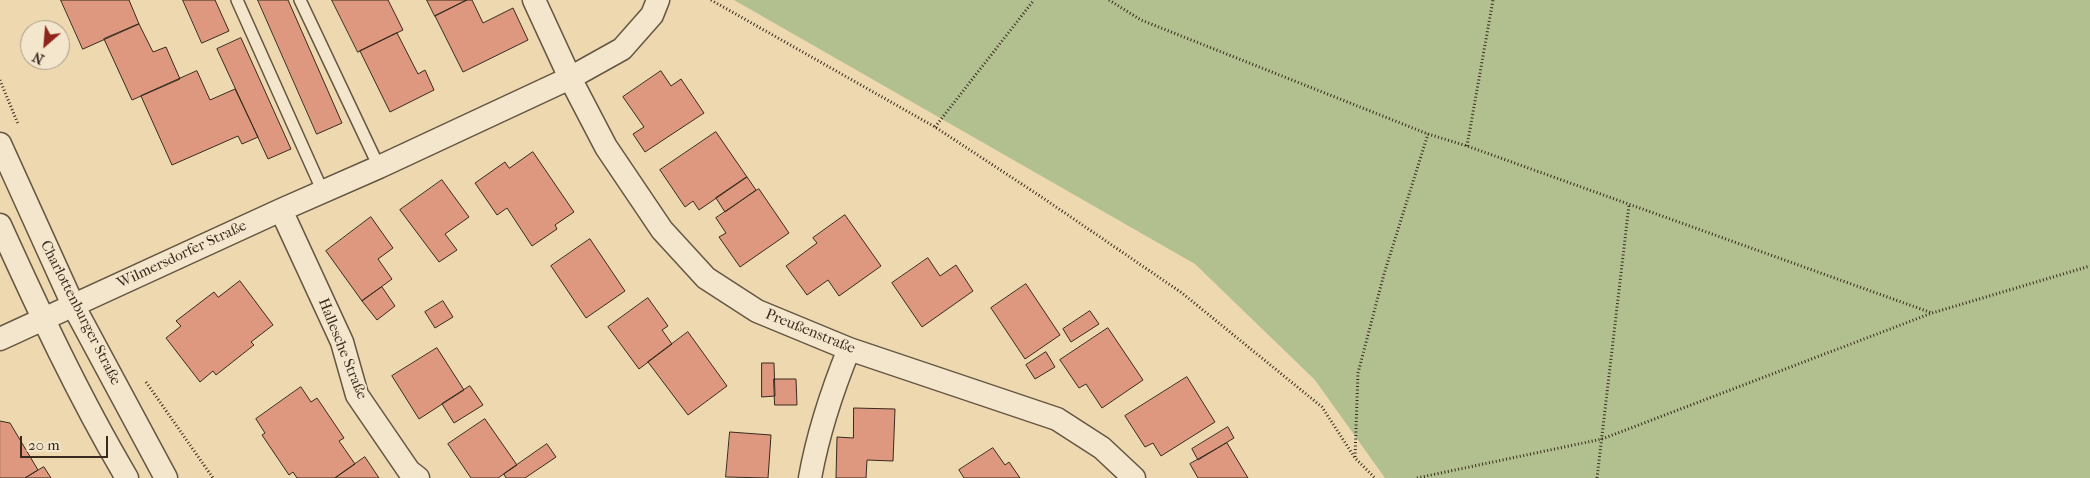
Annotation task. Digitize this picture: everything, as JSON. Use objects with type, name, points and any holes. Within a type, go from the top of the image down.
[{"type":"street","points":[[534,0],[570,78]]},
{"type":"street","name":"Wilmersdorfer Straße","points":[[0,339],[281,210],[379,168],[570,78],[622,49],[652,15],[658,0]]},
{"type":"street","name":"Preußenstraße","points":[[570,78],[606,147],[662,230],[706,278],[757,311],[849,349],[1057,419],[1102,448],[1134,478]]},
{"type":"street","name":"Charlottenburger Straße","points":[[0,144],[73,305],[166,478]]},
{"type":"street","name":"Hallesche Straße","points":[[281,210],[342,342],[357,395],[410,471],[418,478]]},
{"type":"street","points":[[0,225],[43,320],[106,442],[127,478]]},
{"type":"street","points":[[810,478],[816,443],[831,392],[849,349]]},
{"type":"lane","points":[[237,0],[323,192]]},
{"type":"lane","points":[[300,0],[379,168]]},
{"type":"path","points":[[711,0],[935,128],[1182,292],[1322,407],[1354,458],[1375,478]]},
{"type":"path","points":[[935,128],[1034,0]]},
{"type":"path","points":[[1109,0],[1141,20],[1428,134],[1467,146],[1932,313]]},
{"type":"path","points":[[1467,146],[1493,0]]},
{"type":"path","points":[[1354,458],[1358,374],[1384,274],[1428,134]]},
{"type":"path","points":[[1597,478],[1629,205]]},
{"type":"path","points":[[1417,478],[1602,439],[1932,313],[2090,266]]},
{"type":"path","points":[[143,377],[212,478]]},
{"type":"green space","points":[[734,0],[2090,0],[2090,478],[1385,478],[1315,380],[1195,264]]},
{"type":"building","points":[[61,0],[129,0],[139,24],[83,49]]},
{"type":"building","points":[[183,0],[215,0],[229,31],[202,43]]},
{"type":"building","points":[[258,0],[288,0],[342,123],[317,134]]},
{"type":"building","points":[[332,0],[388,0],[403,30],[358,52]]},
{"type":"building","points":[[427,0],[467,0],[435,16]]},
{"type":"building","points":[[467,0],[472,0],[483,23],[513,8],[528,40],[463,72],[435,16]]},
{"type":"building","points":[[139,24],[153,52],[166,47],[180,79],[132,100],[104,39]]},
{"type":"building","points":[[397,33],[418,74],[425,70],[434,90],[390,112],[360,51]]},
{"type":"building","points":[[241,38],[291,149],[268,159],[217,49]]},
{"type":"building","points":[[197,71],[210,100],[235,89],[258,137],[242,144],[238,136],[172,165],[141,96]]},
{"type":"building","points":[[661,71],[671,86],[681,79],[704,113],[645,152],[633,134],[644,127],[623,97]]},
{"type":"building","points":[[716,132],[747,177],[699,210],[693,201],[685,207],[660,170]]},
{"type":"building","points":[[533,152],[574,212],[555,225],[557,229],[532,246],[507,208],[497,215],[475,183],[505,162],[509,168]]},
{"type":"building","points":[[747,177],[756,190],[725,212],[716,198]]},
{"type":"building","points":[[442,180],[469,217],[445,234],[457,250],[439,262],[400,210]]},
{"type":"building","points":[[759,189],[789,233],[740,267],[719,237],[726,233],[716,218]]},
{"type":"building","points":[[845,215],[881,266],[839,296],[828,280],[807,295],[786,266],[817,243],[813,238]]},
{"type":"building","points":[[371,217],[393,248],[378,259],[392,279],[362,301],[326,251]]},
{"type":"building","points":[[590,239],[625,291],[586,318],[551,266]]},
{"type":"building","points":[[928,258],[940,276],[956,265],[973,291],[922,327],[892,283]]},
{"type":"building","points":[[240,281],[273,325],[251,342],[254,345],[216,375],[213,371],[200,382],[166,338],[181,326],[176,321],[214,292],[218,297]]},
{"type":"building","points":[[1026,284],[1060,335],[1025,359],[991,308]]},
{"type":"building","points":[[382,287],[395,306],[377,320],[362,301]]},
{"type":"building","points":[[648,298],[668,326],[662,330],[672,344],[639,369],[608,327]]},
{"type":"building","points":[[443,301],[453,317],[435,328],[425,312]]},
{"type":"building","points":[[1090,311],[1099,324],[1071,342],[1063,329]]},
{"type":"building","points":[[1108,328],[1143,380],[1102,408],[1086,384],[1079,388],[1060,360]]},
{"type":"building","points":[[688,332],[727,386],[688,415],[648,362]]},
{"type":"building","points":[[437,348],[464,390],[419,419],[392,376]]},
{"type":"building","points":[[1046,352],[1055,367],[1035,379],[1026,365]]},
{"type":"building","points":[[762,363],[774,363],[775,396],[762,397]]},
{"type":"building","points":[[1187,377],[1215,422],[1161,456],[1153,443],[1145,447],[1125,416]]},
{"type":"building","points":[[774,379],[796,379],[797,405],[775,405]]},
{"type":"building","points":[[470,386],[483,405],[454,423],[442,404]]},
{"type":"building","points":[[301,387],[311,402],[317,398],[344,438],[339,441],[355,464],[335,478],[297,478],[293,472],[289,475],[262,435],[265,433],[256,419]]},
{"type":"building","points":[[854,408],[895,409],[893,461],[867,460],[866,478],[836,478],[837,437],[853,438]]},
{"type":"building","points":[[485,419],[517,465],[498,478],[471,478],[448,444]]},
{"type":"building","points":[[0,421],[10,423],[38,470],[25,478],[0,478]]},
{"type":"building","points":[[1228,427],[1234,438],[1198,460],[1192,449]]},
{"type":"building","points":[[730,432],[771,435],[768,478],[726,477]]},
{"type":"building","points":[[1227,443],[1248,478],[1198,478],[1190,464]]},
{"type":"building","points":[[547,444],[556,457],[525,478],[506,478],[504,474]]},
{"type":"building","points":[[993,448],[1005,465],[1009,462],[1020,478],[964,478],[959,470]]},
{"type":"building","points":[[365,457],[379,478],[335,478]]},
{"type":"building","points":[[44,467],[51,478],[25,478],[38,470]]}]
